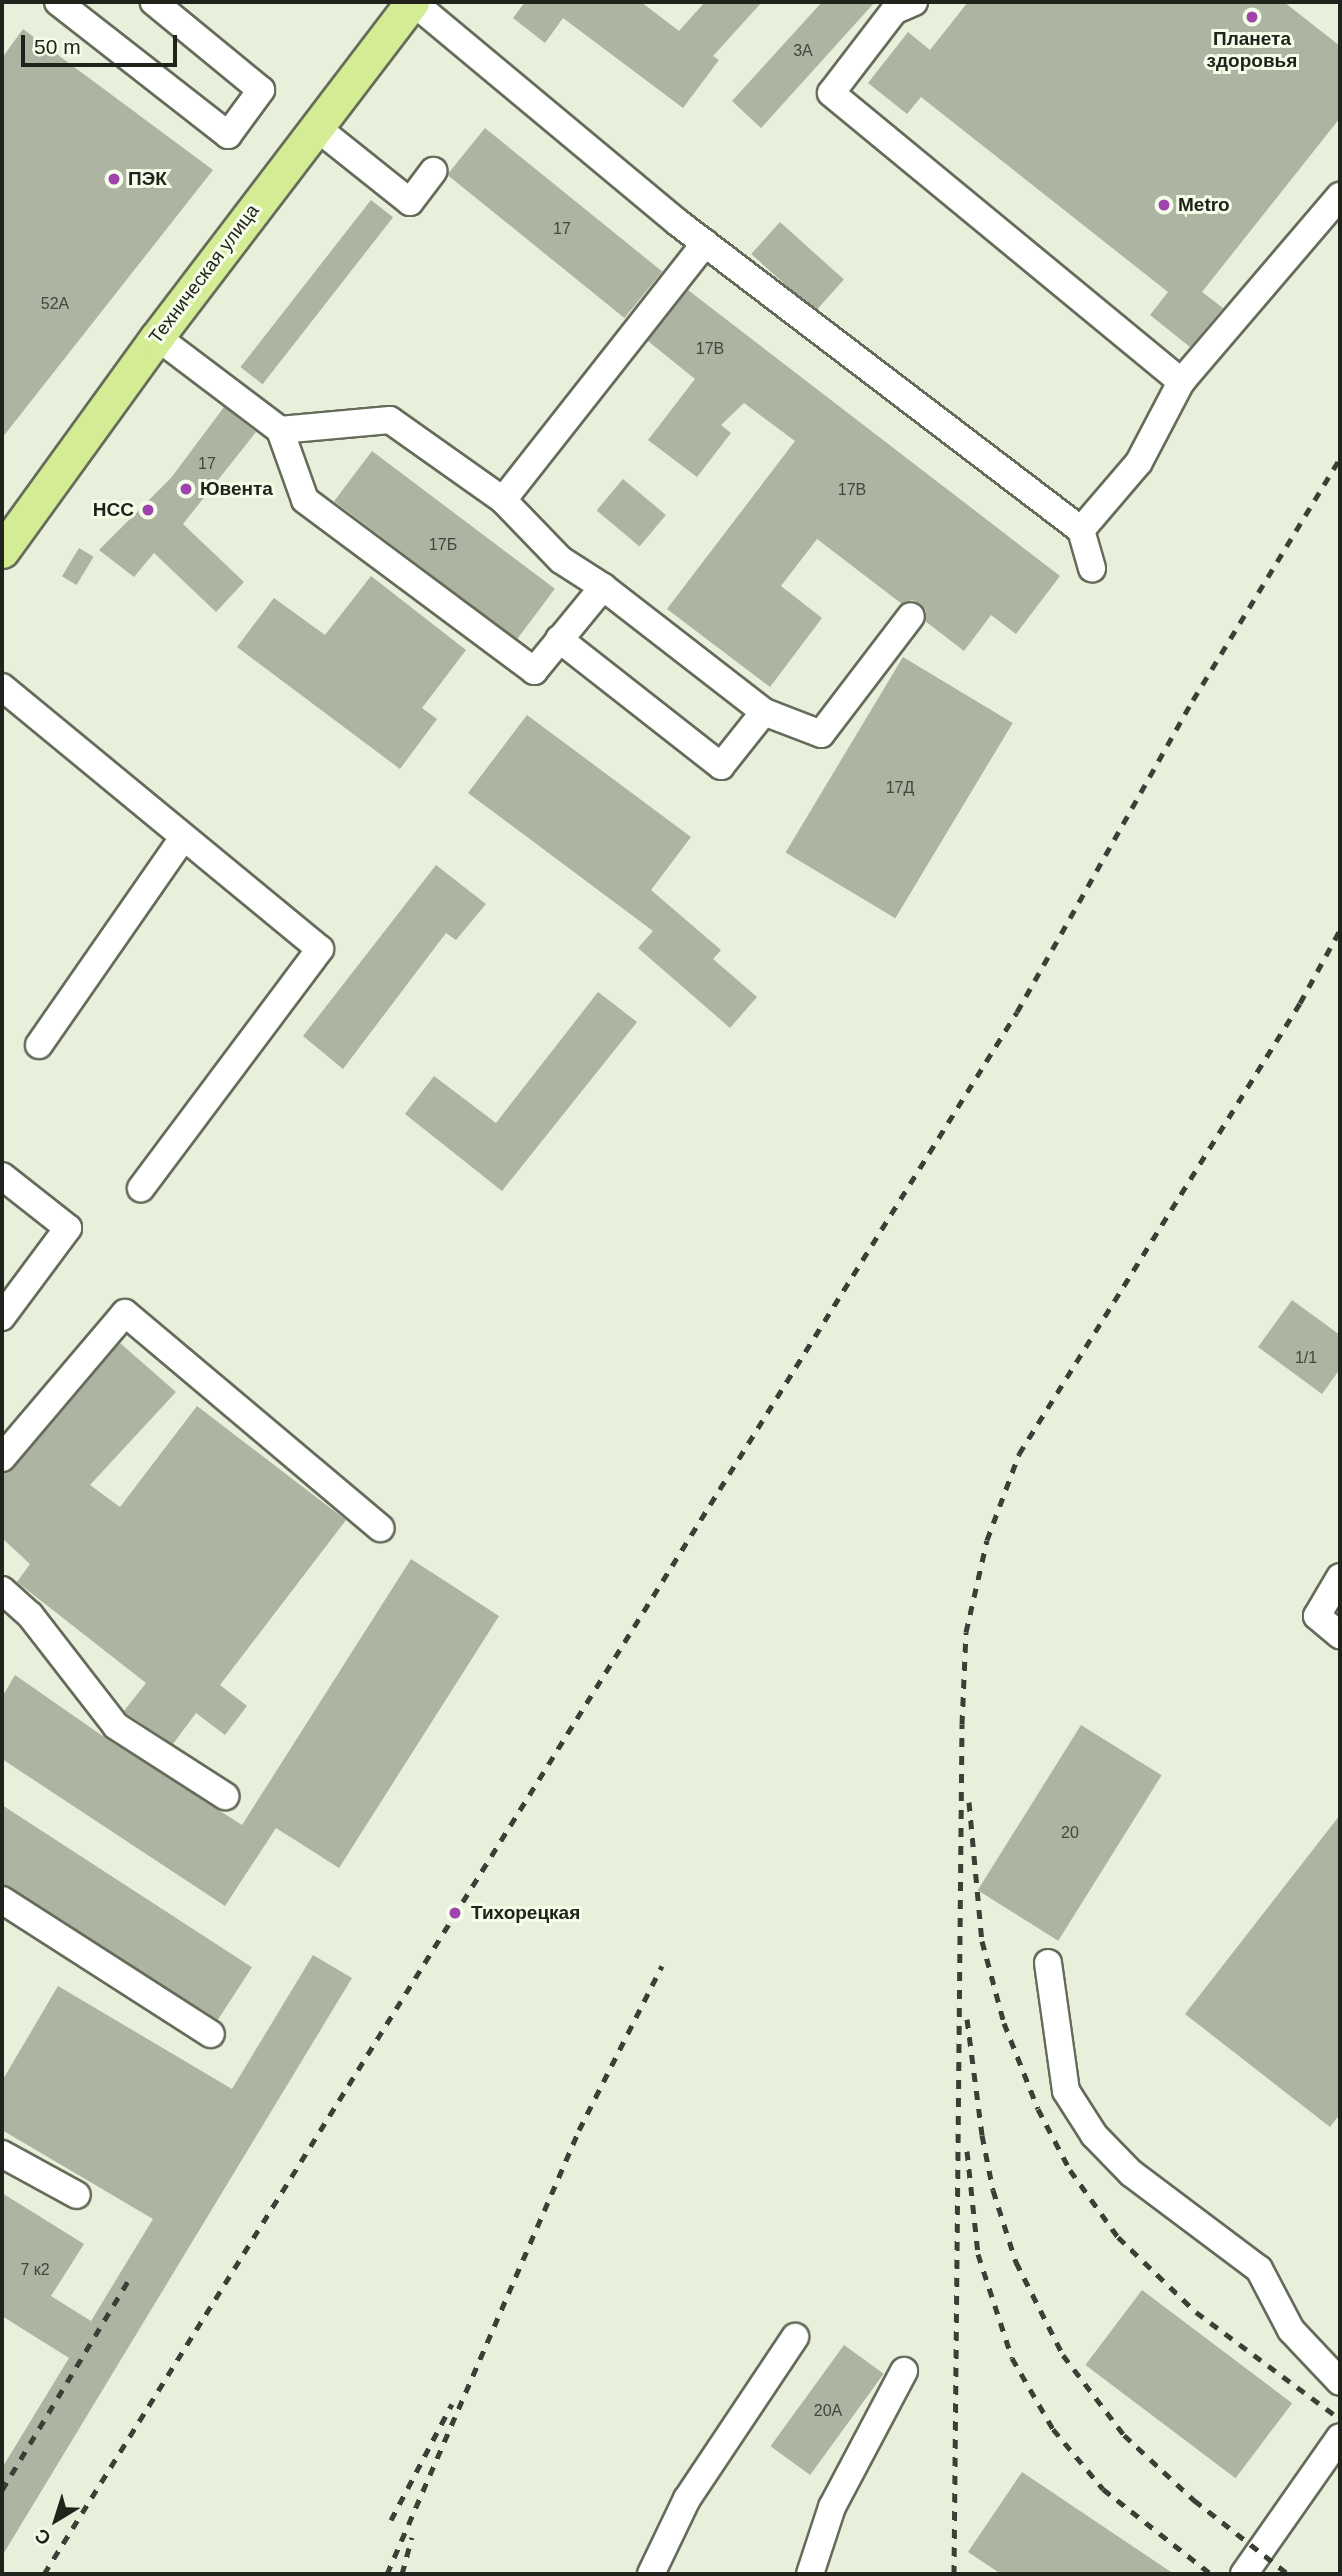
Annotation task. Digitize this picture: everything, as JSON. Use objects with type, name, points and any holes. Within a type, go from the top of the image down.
[{"type":"main road","name":"Техническая улица","points":[[4,544],[157,337],[412,2]]},
{"type":"lane","points":[[58,2],[228,135],[261,90],[154,2]]},
{"type":"lane","points":[[412,2],[705,243],[1081,530],[1092,568]]},
{"type":"lane","points":[[914,2],[894,11],[831,93],[1181,382]]},
{"type":"lane","points":[[316,127],[410,202],[433,171]]},
{"type":"lane","points":[[1081,530],[1139,462],[1181,382],[1340,196]]},
{"type":"lane","points":[[503,500],[705,243]]},
{"type":"lane","points":[[157,337],[280,430],[305,500],[534,671],[603,587]]},
{"type":"lane","points":[[280,430],[390,420],[503,500],[561,560],[603,587],[764,712],[821,734],[911,616]]},
{"type":"lane","points":[[559,639],[721,766],[764,712]]},
{"type":"lane","points":[[2,687],[320,949],[141,1188]]},
{"type":"lane","points":[[39,1045],[183,838]]},
{"type":"lane","points":[[2,1176],[68,1228],[2,1317]]},
{"type":"lane","points":[[2,1458],[125,1313],[380,1528]]},
{"type":"lane","points":[[1340,1577],[1317,1616],[1340,1635]]},
{"type":"lane","points":[[2,1590],[30,1615],[116,1726],[225,1796]]},
{"type":"lane","points":[[2,1900],[211,2034]]},
{"type":"lane","points":[[1048,1964],[1066,2091],[1094,2135],[1131,2173],[1259,2269],[1291,2330],[1340,2382]]},
{"type":"lane","points":[[2,2154],[77,2195]]},
{"type":"lane","points":[[651,2574],[687,2500],[795,2337]]},
{"type":"lane","points":[[810,2574],[832,2507],[904,2371]]},
{"type":"lane","points":[[1244,2574],[1340,2437]]},
{"type":"building","points":[[525,2],[641,2],[679,31],[705,2],[762,2],[713,56],[719,60],[683,108],[563,18],[545,43],[513,18]]},
{"type":"building","points":[[822,2],[875,2],[761,128],[732,101]]},
{"type":"building","name":"Metro","points":[[968,2],[1284,2],[1340,46],[1340,118],[1202,292],[1223,308],[1190,347],[1150,315],[1168,292],[921,97],[907,114],[868,83],[908,32],[930,50]]},
{"type":"building","points":[[23,29],[213,170],[2,438],[2,58]]},
{"type":"building","points":[[485,128],[662,271],[624,318],[447,175]]},
{"type":"building","points":[[371,200],[393,217],[263,384],[240,367]]},
{"type":"building","points":[[780,222],[844,280],[815,312],[751,254]]},
{"type":"building","points":[[688,290],[1060,576],[1016,634],[991,615],[964,651],[925,621],[926,611],[921,604],[912,600],[902,604],[817,539],[781,586],[822,618],[770,687],[667,609],[795,441],[744,403],[721,425],[731,433],[697,477],[648,440],[695,379],[648,341]]},
{"type":"building","points":[[224,407],[256,432],[183,524],[244,582],[216,612],[154,553],[134,577],[99,550],[171,478]]},
{"type":"building","points":[[372,451],[555,589],[517,639],[334,501]]},
{"type":"building","points":[[623,479],[666,515],[640,546],[597,510]]},
{"type":"building","points":[[79,548],[94,557],[77,585],[62,576]]},
{"type":"building","points":[[371,576],[466,650],[422,708],[437,719],[400,769],[237,647],[274,598],[325,635]]},
{"type":"building","points":[[903,657],[1013,723],[895,918],[786,852]]},
{"type":"building","points":[[527,715],[691,837],[651,890],[721,950],[713,959],[757,997],[730,1028],[638,948],[653,931],[468,793]]},
{"type":"building","points":[[436,865],[486,904],[456,940],[446,933],[343,1069],[303,1036]]},
{"type":"building","points":[[598,992],[637,1022],[502,1191],[405,1114],[434,1076],[496,1123]]},
{"type":"building","points":[[1292,1300],[1340,1335],[1340,1369],[1322,1394],[1258,1347]]},
{"type":"building","points":[[120,1343],[176,1392],[90,1485],[120,1507],[197,1406],[346,1520],[220,1685],[247,1706],[225,1735],[196,1713],[173,1744],[127,1714],[124,1711],[146,1683],[17,1582],[30,1564],[2,1538],[2,1473],[14,1468]]},
{"type":"building","points":[[411,1559],[499,1616],[339,1868],[276,1828],[225,1906],[2,1759],[2,1697],[15,1675],[107,1739],[242,1825]]},
{"type":"building","points":[[1081,1725],[1162,1775],[1058,1941],[978,1890]]},
{"type":"building","points":[[2,1805],[252,1967],[214,2025],[2,1887]]},
{"type":"building","points":[[1340,1815],[1340,2114],[1330,2127],[1185,2014]]},
{"type":"building","points":[[313,1955],[352,1978],[2,2556],[2,2468],[69,2358],[2,2316],[2,2193],[84,2244],[51,2296],[91,2321],[153,2219],[2,2130],[2,2081],[58,1986],[232,2089]]},
{"type":"building","points":[[1142,2290],[1292,2403],[1236,2478],[1085,2365]]},
{"type":"building","points":[[844,2345],[884,2374],[810,2475],[771,2446]]},
{"type":"building","points":[[1022,2472],[1174,2574],[1001,2574],[968,2552]]},
{"type":"railway","points":[[44,2574],[1017,1012],[1193,700],[1340,458]]},
{"type":"railway","points":[[954,2574],[962,1724],[966,1632],[987,1540],[1019,1454],[1300,1003],[1340,930]]},
{"type":"railway","points":[[969,1802],[982,1941],[1004,2023],[1038,2109],[1070,2170],[1118,2237],[1196,2312],[1340,2419]]},
{"type":"railway","points":[[387,2574],[579,2130],[662,1966]]},
{"type":"railway","points":[[967,2019],[982,2135],[993,2190],[1016,2262],[1063,2355],[1124,2435],[1194,2500],[1288,2574]]},
{"type":"railway","points":[[967,2151],[978,2254],[1012,2358],[1053,2429],[1103,2489],[1211,2574]]},
{"type":"railway","points":[[2,2490],[128,2281]]},
{"type":"railway","points":[[391,2520],[452,2404]]},
{"type":"railway","points":[[402,2574],[412,2537]]},
{"type":"place","name":"Планета здоровья","points":[[1252,17]]},
{"type":"place","name":"ПЭК","points":[[114,179]]},
{"type":"place","name":"Metro","points":[[1164,205]]},
{"type":"place","name":"Ювента","points":[[186,489]]},
{"type":"place","name":"НСС","points":[[148,510]]},
{"type":"place","name":"Тихорецкая","points":[[455,1913]]}]
